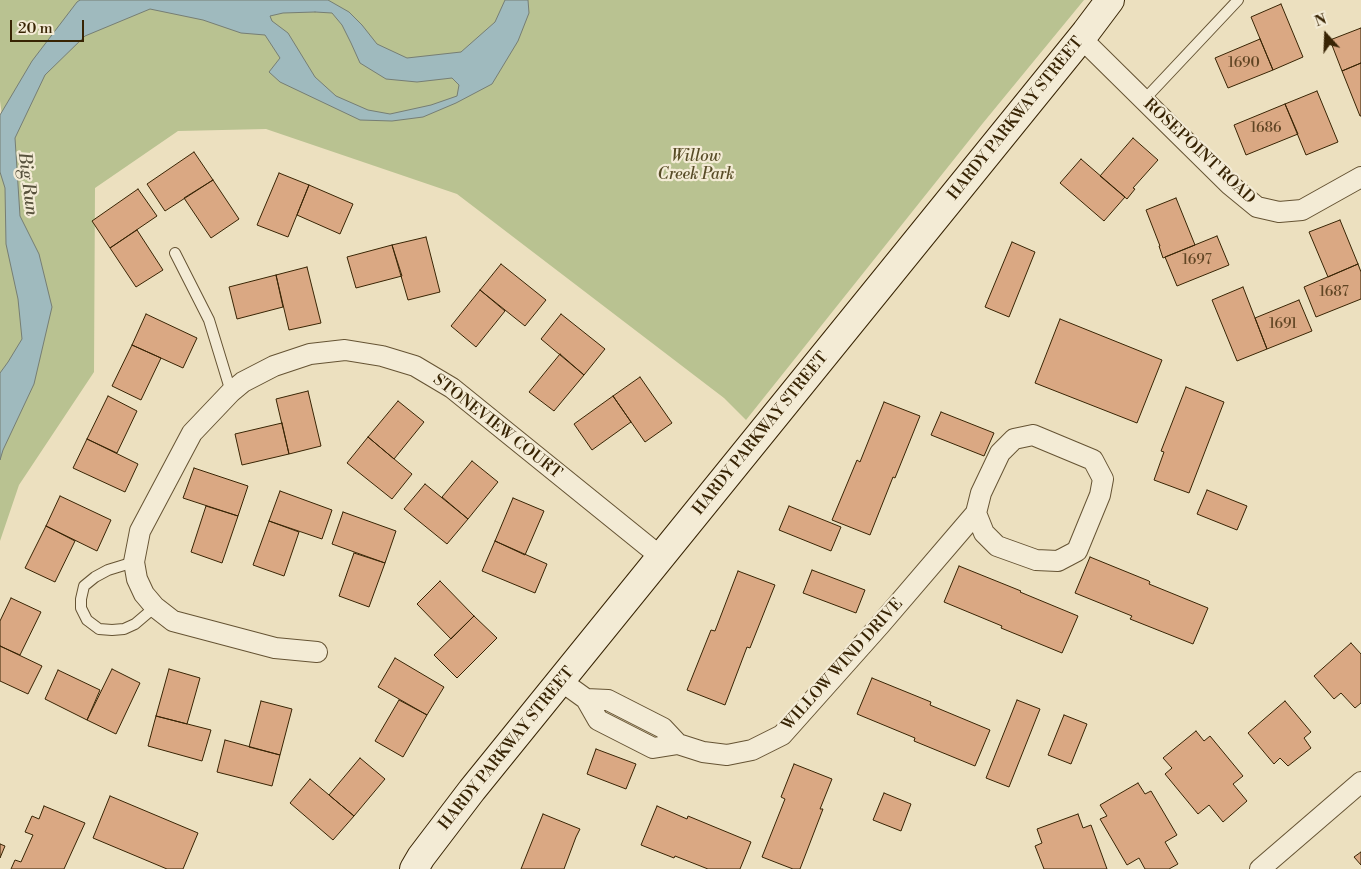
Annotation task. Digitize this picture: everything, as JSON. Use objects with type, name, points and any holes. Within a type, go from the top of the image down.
[{"type":"main road","name":"HARDY PARKWAY STREET","points":[[414,869],[472,790],[1110,0]]},
{"type":"street","name":"ROSEPOINT ROAD","points":[[1081,38],[1229,184],[1257,207],[1279,212],[1302,210],[1361,177]]},
{"type":"street","name":"STONEVIEW COURT","points":[[317,652],[275,648],[173,621],[155,607],[144,594],[134,562],[140,531],[192,433],[243,382],[274,366],[310,354],[345,350],[382,356],[415,366],[452,388],[661,557]]},
{"type":"street","name":"WILLOW WIND DRIVE","points":[[561,681],[586,699],[598,720],[653,748],[678,744],[703,752],[726,755],[752,750],[782,735],[976,513],[981,492],[1000,452],[1014,439],[1033,435],[1093,460],[1103,479],[1100,495],[1077,550],[1058,561],[1036,560],[997,546],[984,533],[976,513]]},
{"type":"street","points":[[1260,869],[1361,782]]},
{"type":"lane","points":[[1143,101],[1238,0]]},
{"type":"lane","points":[[175,253],[209,320],[231,392]]},
{"type":"lane","points":[[134,562],[108,570],[84,586],[81,608],[87,620],[98,629],[112,630],[124,629],[135,624],[155,607]]},
{"type":"green space","name":"Willow Creek Park","points":[[0,0],[1084,0],[983,123],[746,420],[724,398],[457,194],[266,129],[178,131],[95,188],[94,372],[19,485],[0,541],[0,117],[2,116],[0,101]]},
{"type":"water","points":[[80,0],[328,0],[349,12],[377,44],[407,58],[461,52],[495,22],[505,0],[528,0],[529,13],[518,41],[492,84],[456,103],[423,117],[392,121],[360,120],[280,82],[269,72],[280,58],[265,35],[241,33],[203,20],[150,9],[85,36],[45,75],[15,138],[20,216],[39,254],[52,307],[34,384],[0,460],[0,373],[22,339],[18,299],[6,244],[5,188],[0,172],[0,115],[32,61]],"holes":[[[283,13],[332,13],[342,25],[360,63],[386,79],[417,82],[452,78],[459,85],[457,96],[431,105],[390,114],[368,110],[336,96],[315,77],[288,33],[272,21],[270,16]]]},
{"type":"building","points":[[1281,4],[1303,57],[1273,70],[1251,17]]},
{"type":"building","points":[[1361,28],[1361,63],[1342,71],[1330,40]]},
{"type":"building","points":[[1260,39],[1273,70],[1228,88],[1215,58]]},
{"type":"building","points":[[1361,63],[1361,116],[1360,116],[1342,71]]},
{"type":"building","points":[[1317,91],[1338,142],[1306,155],[1285,104]]},
{"type":"building","points":[[1285,104],[1298,134],[1246,155],[1234,125]]},
{"type":"building","points":[[1133,138],[1158,160],[1133,188],[1135,189],[1127,199],[1100,176]]},
{"type":"building","points":[[194,152],[213,180],[165,211],[147,184]]},
{"type":"building","points":[[1081,159],[1125,197],[1104,221],[1060,183]]},
{"type":"building","points":[[279,173],[309,185],[288,237],[257,225]]},
{"type":"building","points":[[213,180],[239,219],[211,238],[184,198]]},
{"type":"building","points":[[309,185],[353,204],[340,234],[297,215]]},
{"type":"building","points":[[138,189],[157,216],[110,248],[92,221]]},
{"type":"building","points":[[1176,198],[1195,245],[1163,258],[1146,210]]},
{"type":"building","points":[[1340,220],[1358,264],[1328,277],[1309,232]]},
{"type":"building","points":[[137,230],[163,270],[136,287],[110,248]]},
{"type":"building","points":[[1217,236],[1229,265],[1177,286],[1165,257]]},
{"type":"building","points":[[426,237],[440,292],[408,300],[392,245]]},
{"type":"building","points":[[1012,242],[1035,252],[1009,317],[985,307]]},
{"type":"building","points":[[392,245],[402,276],[356,288],[347,257]]},
{"type":"building","points":[[501,264],[546,300],[525,326],[480,290]]},
{"type":"building","points":[[1358,264],[1361,272],[1361,299],[1316,317],[1304,287]]},
{"type":"building","points":[[307,267],[321,323],[289,330],[276,275]]},
{"type":"building","points":[[276,275],[283,307],[237,319],[229,287]]},
{"type":"building","points":[[1243,287],[1267,349],[1237,361],[1212,300]]},
{"type":"building","points":[[480,290],[505,311],[476,347],[451,326]]},
{"type":"building","points":[[1299,300],[1312,331],[1267,349],[1255,318]]},
{"type":"building","points":[[146,314],[197,338],[183,368],[132,345]]},
{"type":"building","points":[[561,314],[605,349],[584,375],[541,339]]},
{"type":"building","points":[[1060,319],[1162,360],[1137,423],[1035,383]]},
{"type":"building","points":[[132,345],[161,358],[141,400],[112,386]]},
{"type":"building","points":[[560,354],[584,375],[554,411],[529,392]]},
{"type":"building","points":[[640,377],[672,423],[645,442],[613,396]]},
{"type":"building","points":[[1186,387],[1224,402],[1189,493],[1154,480],[1164,452],[1161,451]]},
{"type":"building","points":[[308,391],[321,446],[289,454],[276,399]]},
{"type":"building","points":[[108,396],[137,411],[117,453],[87,439]]},
{"type":"building","points":[[613,396],[631,422],[592,450],[574,424]]},
{"type":"building","points":[[398,401],[424,422],[394,459],[368,437]]},
{"type":"building","points":[[884,402],[920,416],[870,535],[832,520],[857,460],[860,462]]},
{"type":"building","points":[[941,412],[994,433],[984,456],[931,435]]},
{"type":"building","points":[[282,423],[289,454],[242,465],[235,434]]},
{"type":"building","points":[[368,437],[412,474],[392,499],[347,463]]},
{"type":"building","points":[[87,439],[138,464],[125,492],[73,468]]},
{"type":"building","points":[[472,461],[498,482],[468,519],[442,497]]},
{"type":"building","points":[[194,468],[248,486],[238,516],[183,498]]},
{"type":"building","points":[[425,484],[468,519],[447,544],[404,509]]},
{"type":"building","points":[[1207,490],[1247,506],[1237,530],[1197,514]]},
{"type":"building","points":[[280,491],[332,510],[322,539],[269,521]]},
{"type":"building","points":[[60,496],[111,520],[97,551],[46,526]]},
{"type":"building","points":[[513,498],[544,511],[525,555],[495,541]]},
{"type":"building","points":[[206,506],[238,516],[222,563],[191,552]]},
{"type":"building","points":[[789,506],[841,527],[831,551],[779,530]]},
{"type":"building","points":[[343,512],[396,531],[385,563],[332,544]]},
{"type":"building","points":[[269,521],[299,532],[284,576],[253,565]]},
{"type":"building","points":[[46,526],[75,541],[55,582],[25,568]]},
{"type":"building","points":[[495,541],[547,564],[535,593],[482,571]]},
{"type":"building","points":[[354,553],[385,563],[369,607],[339,596]]},
{"type":"building","points":[[1090,557],[1208,608],[1193,644],[1130,619],[1132,616],[1075,593]]},
{"type":"building","points":[[959,566],[1078,616],[1062,653],[944,602]]},
{"type":"building","points":[[812,570],[865,590],[856,613],[803,593]]},
{"type":"building","points":[[738,571],[775,585],[750,648],[747,647],[725,705],[687,690],[711,630],[715,631]]},
{"type":"building","points":[[440,581],[474,616],[451,639],[417,604]]},
{"type":"building","points":[[11,598],[41,612],[20,655],[0,646],[0,621]]},
{"type":"building","points":[[474,616],[497,638],[457,678],[434,655]]},
{"type":"building","points":[[1351,643],[1361,654],[1361,703],[1355,708],[1341,693],[1334,699],[1314,676]]},
{"type":"building","points":[[0,646],[42,666],[28,694],[0,681]]},
{"type":"building","points":[[395,658],[444,687],[427,715],[378,687]]},
{"type":"building","points":[[112,669],[140,683],[116,734],[87,720]]},
{"type":"building","points":[[169,669],[200,678],[187,724],[156,716]]},
{"type":"building","points":[[58,670],[100,690],[87,720],[45,699]]},
{"type":"building","points":[[872,678],[931,702],[930,705],[990,730],[975,766],[914,741],[915,738],[857,714]]},
{"type":"building","points":[[399,700],[427,715],[403,757],[375,741]]},
{"type":"building","points":[[1017,700],[1040,709],[1009,787],[986,778]]},
{"type":"building","points":[[261,701],[292,709],[280,755],[249,747]]},
{"type":"building","points":[[1285,701],[1311,732],[1304,738],[1311,748],[1288,766],[1280,758],[1274,764],[1248,733]]},
{"type":"building","points":[[1064,715],[1087,724],[1071,764],[1048,755]]},
{"type":"building","points":[[156,716],[211,730],[202,761],[148,746]]},
{"type":"building","points":[[1196,731],[1204,741],[1210,736],[1243,776],[1233,784],[1247,801],[1223,822],[1209,805],[1198,814],[1165,774],[1172,768],[1163,758]]},
{"type":"building","points":[[225,740],[280,755],[272,786],[217,772]]},
{"type":"building","points":[[596,749],[636,764],[626,789],[587,774]]},
{"type":"building","points":[[360,758],[385,779],[354,816],[329,795]]},
{"type":"building","points":[[794,764],[832,779],[820,809],[823,809],[800,869],[793,869],[762,857],[785,799],[781,797]]},
{"type":"building","points":[[310,779],[354,816],[333,840],[290,803]]},
{"type":"building","points":[[1138,783],[1145,794],[1151,791],[1177,835],[1165,842],[1178,864],[1169,869],[1145,869],[1139,858],[1127,865],[1100,819],[1107,816],[1100,805]]},
{"type":"building","points":[[884,793],[911,804],[901,831],[873,820]]},
{"type":"building","points":[[110,796],[198,833],[183,869],[167,869],[93,838]]},
{"type":"building","points":[[44,806],[85,823],[64,869],[11,869],[15,860],[21,862],[33,835],[25,832],[32,816],[39,819]]},
{"type":"building","points":[[657,806],[687,819],[688,816],[751,842],[740,869],[708,869],[641,845]]},
{"type":"building","points":[[543,814],[580,829],[564,869],[521,869]]},
{"type":"building","points":[[1078,814],[1083,828],[1091,825],[1107,869],[1044,869],[1035,846],[1042,843],[1037,829]]},
{"type":"building","points":[[0,844],[5,846],[0,858]]},
{"type":"building","points":[[1361,852],[1361,865],[1354,857]]},
{"type":"water label","name":"Big Run","points":[[27,184]]}]
